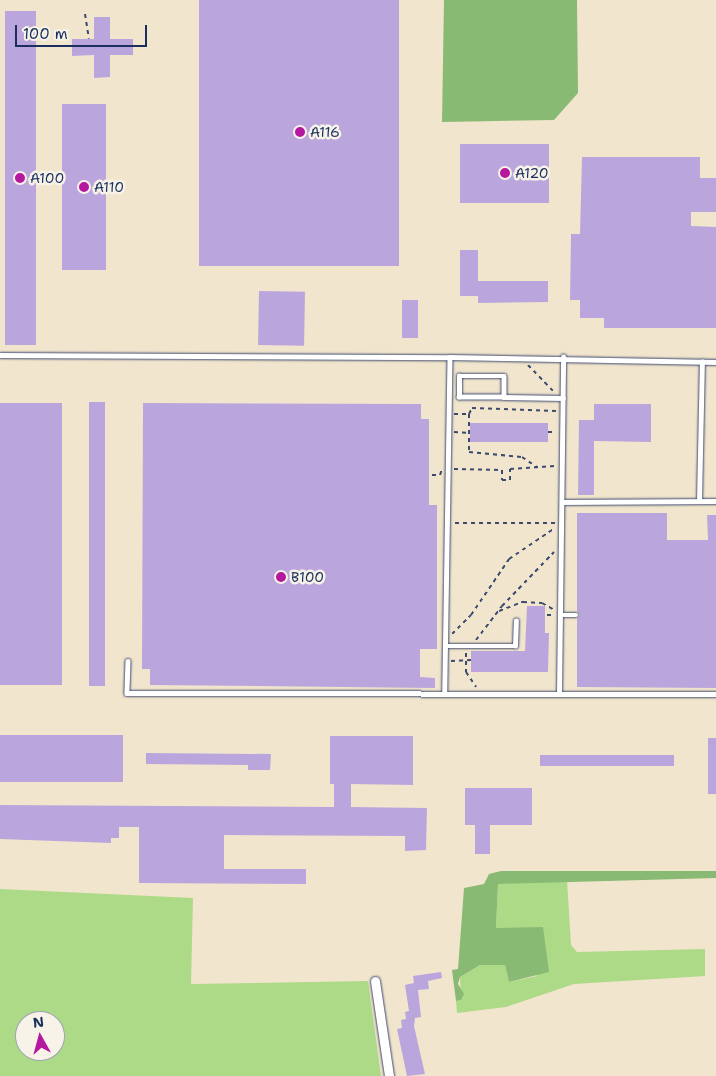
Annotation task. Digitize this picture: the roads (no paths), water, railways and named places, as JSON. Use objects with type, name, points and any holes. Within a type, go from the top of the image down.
[{"type":"street","points":[[375,981],[389,1076]]},
{"type":"lane","points":[[0,354],[563,357],[716,362]]},
{"type":"lane","points":[[445,694],[450,357]]},
{"type":"lane","points":[[559,694],[562,614],[563,411],[561,398],[563,357]]},
{"type":"lane","points":[[699,501],[702,362]]},
{"type":"lane","points":[[504,397],[504,376],[458,376],[459,398],[561,398]]},
{"type":"lane","points":[[562,502],[716,501]]},
{"type":"lane","points":[[562,614],[576,615]]},
{"type":"lane","points":[[446,646],[515,646],[516,621]]},
{"type":"lane","points":[[128,661],[127,693],[716,694]]},
{"type":"place","name":"A116","points":[[300,132]]},
{"type":"place","name":"A120","points":[[505,173]]},
{"type":"place","name":"A100","points":[[20,178]]},
{"type":"place","name":"A110","points":[[84,187]]},
{"type":"place","name":"B100","points":[[281,577]]}]
